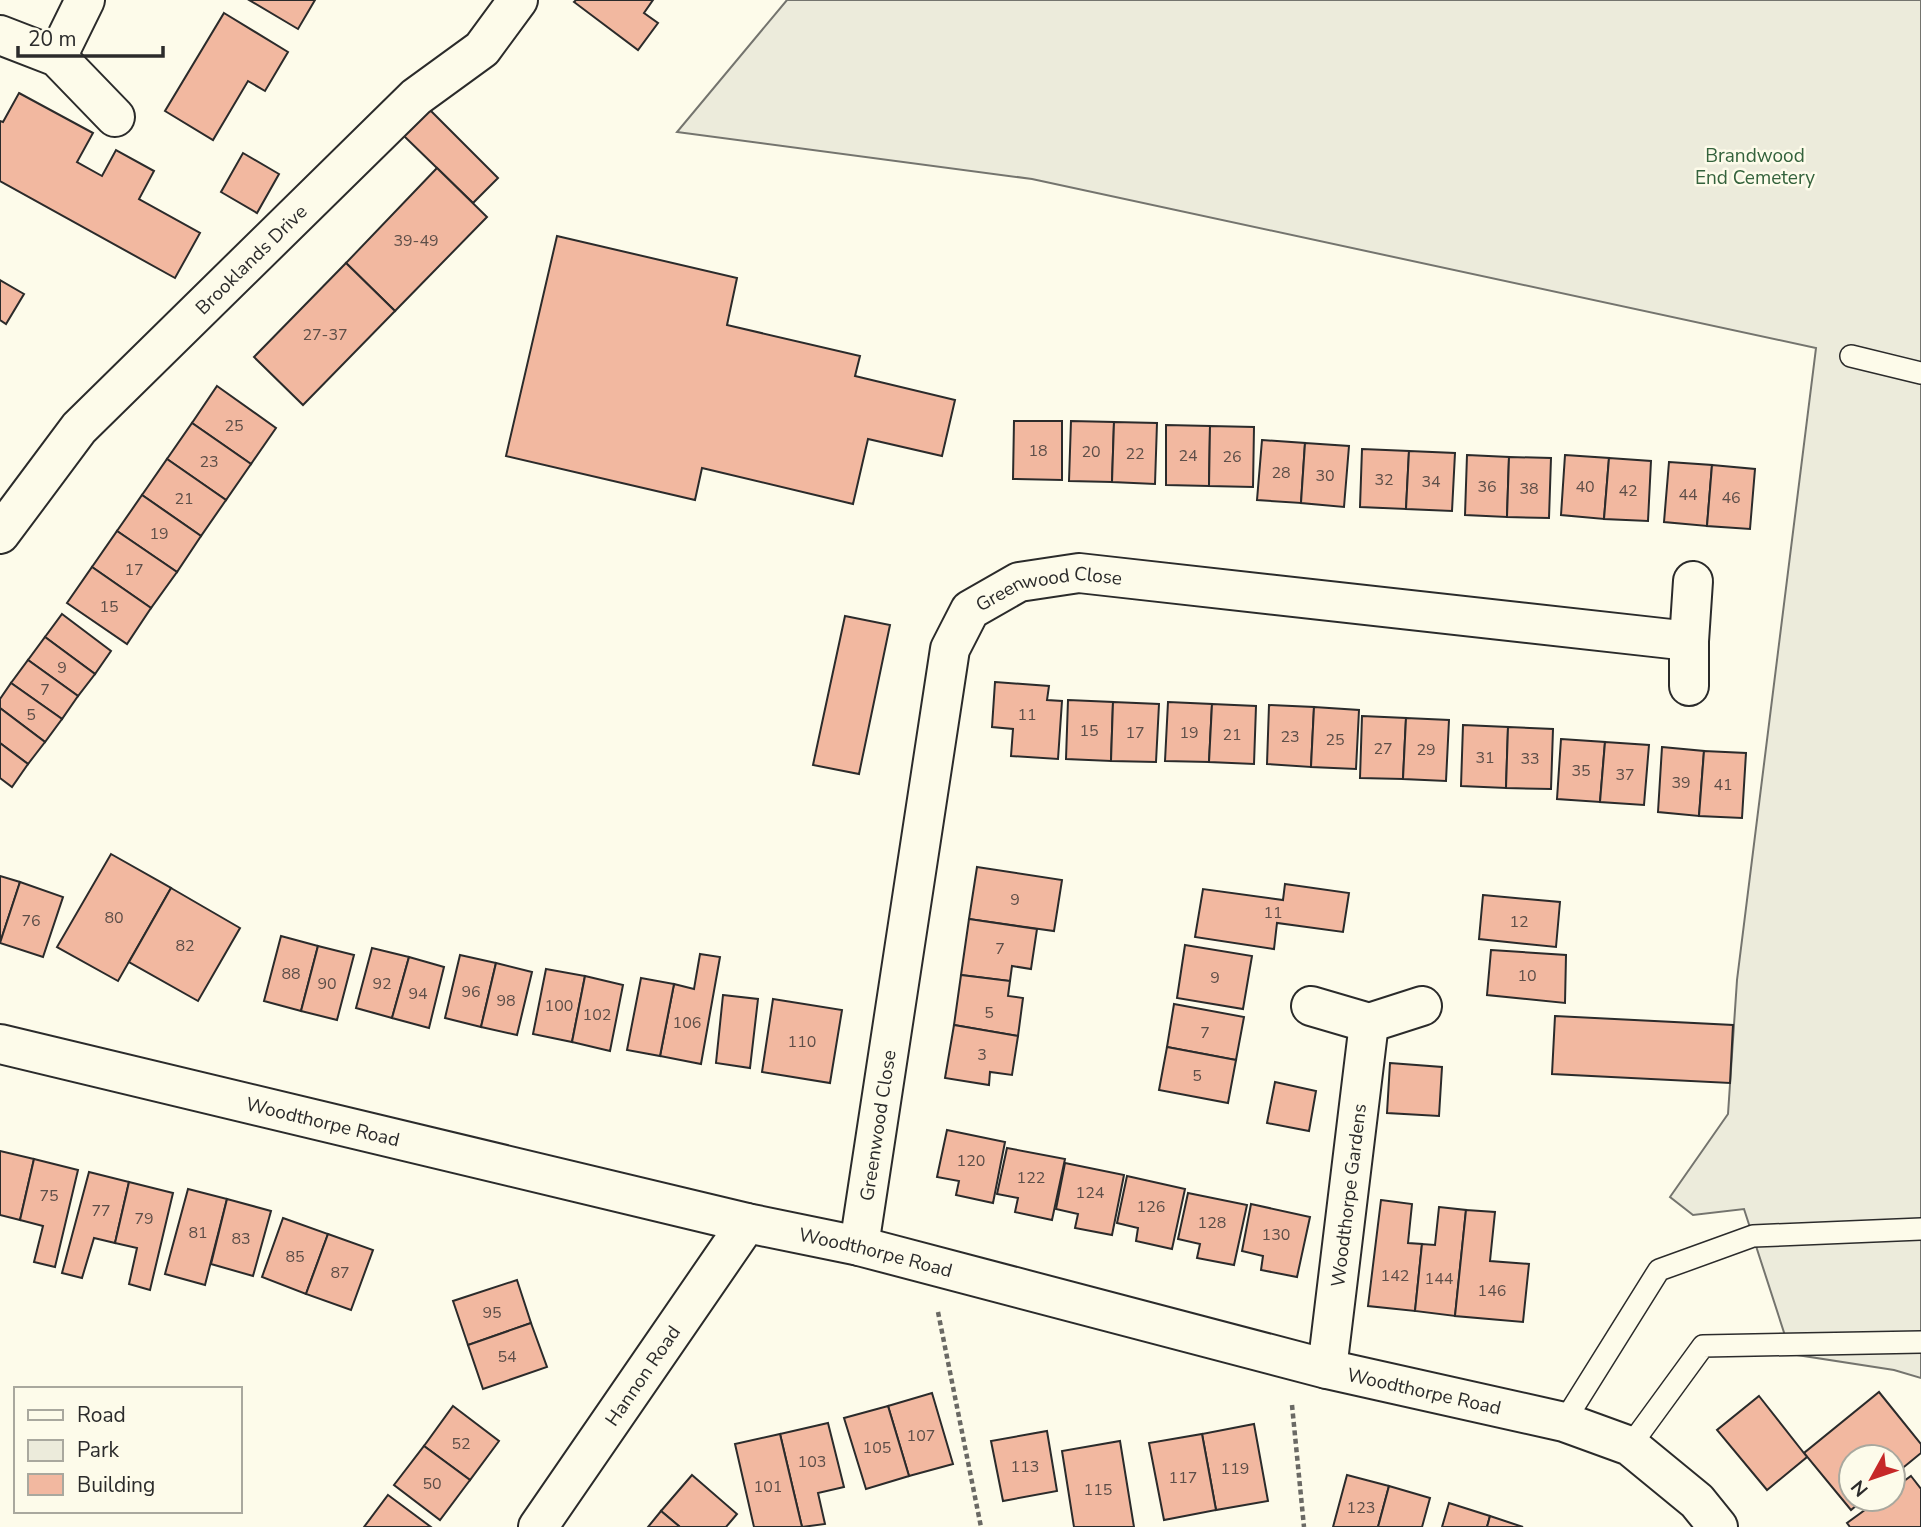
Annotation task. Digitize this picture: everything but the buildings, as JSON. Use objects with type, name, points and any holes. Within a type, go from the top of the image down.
[{"type":"street","points":[[57,57],[85,0]]},
{"type":"street","name":"Brooklands Drive","points":[[0,534],[79,428],[416,97],[482,49],[518,0]]},
{"type":"street","points":[[0,35],[57,57],[115,117]]},
{"type":"street","name":"Greenwood Close","points":[[859,1246],[950,649],[970,610],[1019,582],[1079,573],[1689,641]]},
{"type":"street","points":[[1689,686],[1693,581]]},
{"type":"street","points":[[1311,1006],[1369,1023],[1422,1006]]},
{"type":"street","name":"Woodthorpe Gardens","points":[[1327,1368],[1369,1023]]},
{"type":"street","name":"Woodthorpe Road","points":[[0,1044],[747,1223],[859,1246],[1288,1359],[1564,1422],[1630,1446],[1697,1501],[1718,1527]]},
{"type":"street","name":"Hannon Road","points":[[538,1527],[747,1223]]},
{"type":"lane","points":[[1851,356],[1921,373]]},
{"type":"lane","points":[[1564,1422],[1659,1270],[1753,1236],[1921,1229]]},
{"type":"lane","points":[[1630,1446],[1703,1346],[1921,1342]]},
{"type":"path","points":[[928,1264],[981,1527]]},
{"type":"path","points":[[1288,1359],[1304,1527]]},
{"type":"green space","name":"Brandwood End Cemetery","points":[[787,0],[1921,0],[1921,1378],[1894,1370],[1791,1354],[1744,1209],[1693,1215],[1670,1197],[1728,1114],[1737,980],[1816,348],[1032,179],[677,132]]}]
